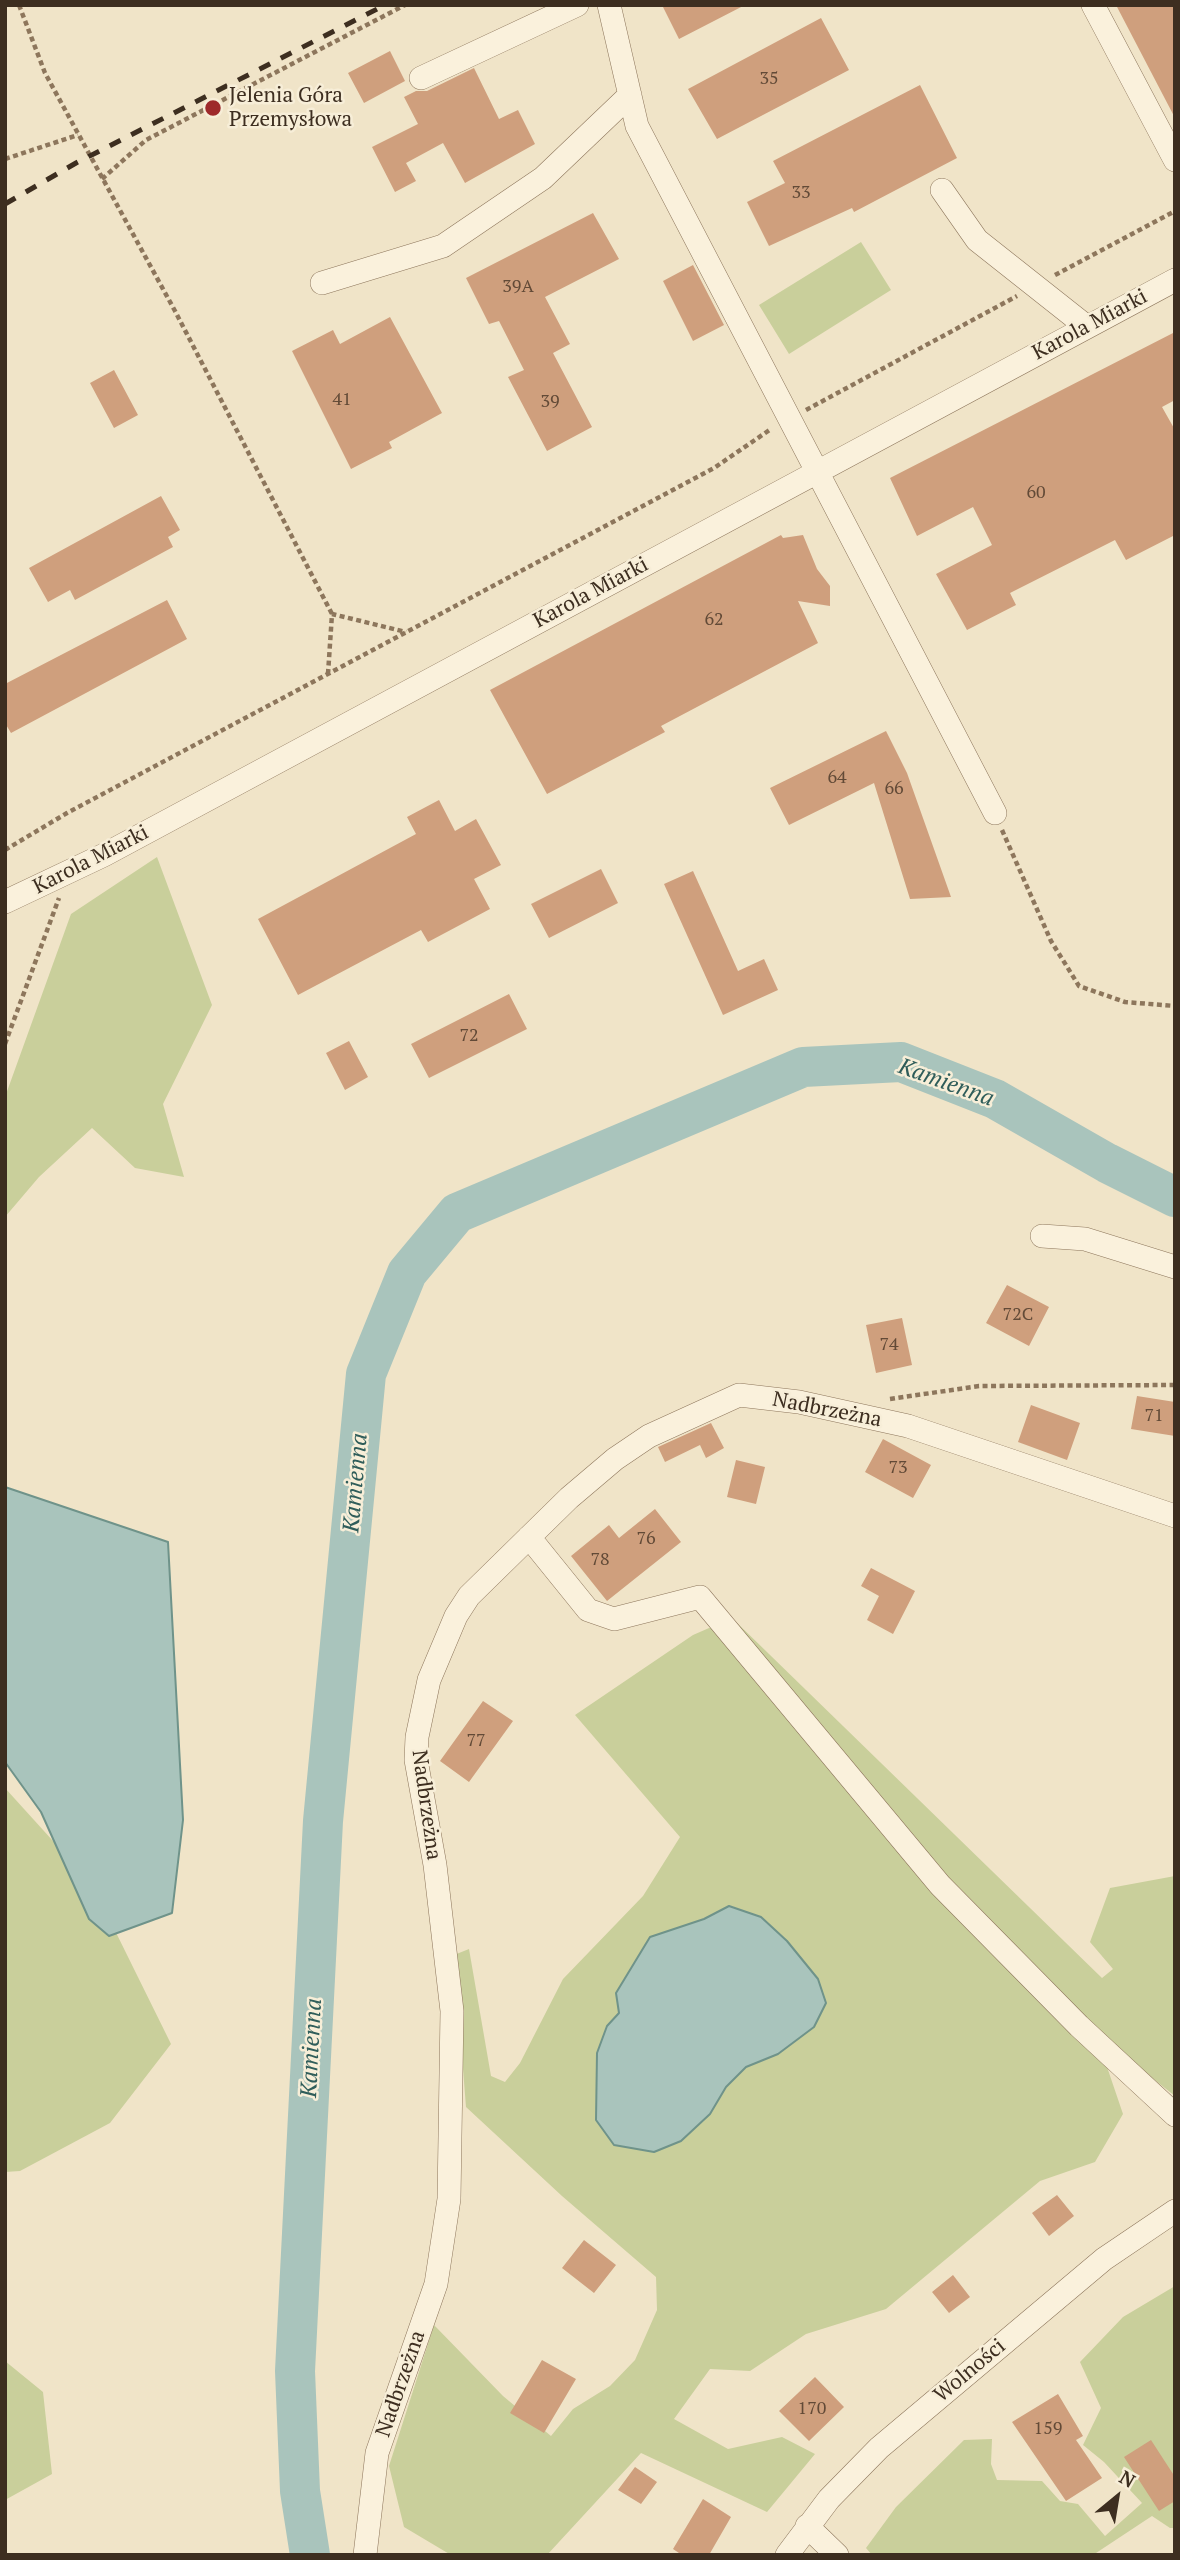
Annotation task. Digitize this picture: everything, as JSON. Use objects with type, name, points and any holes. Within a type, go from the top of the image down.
[{"type":"street","points":[[421,78],[577,5]]},
{"type":"street","points":[[610,5],[637,126],[995,813]]},
{"type":"street","points":[[1093,5],[1175,160]]},
{"type":"street","points":[[322,283],[443,246],[542,178],[630,95]]},
{"type":"street","points":[[942,190],[977,240],[1087,327]]},
{"type":"street","name":"Karola Miarki","points":[[5,902],[58,879],[1175,280]]},
{"type":"street","points":[[1042,1236],[1085,1239],[1175,1267]]},
{"type":"street","name":"Nadbrzeżna","points":[[365,2555],[377,2453],[436,2284],[449,2199],[452,2011],[435,1865],[416,1760],[421,1709],[429,1680],[456,1616],[486,1577],[592,1478],[649,1436],[738,1395],[799,1402],[908,1426],[1175,1516]]},
{"type":"street","points":[[529,1536],[588,1610],[614,1619],[700,1597],[940,1885],[1079,2026],[1175,2115]]},
{"type":"street","name":"Wolności","points":[[787,2555],[829,2499],[899,2431],[1104,2259],[1175,2211]]},
{"type":"street","points":[[807,2526],[837,2555]]},
{"type":"path","points":[[19,5],[45,73],[332,614],[328,674]]},
{"type":"path","points":[[102,179],[146,140],[405,5]]},
{"type":"path","points":[[5,159],[78,135]]},
{"type":"path","points":[[1059,273],[1175,211]]},
{"type":"path","points":[[802,412],[1020,294]]},
{"type":"path","points":[[5,850],[66,813],[714,468],[773,427]]},
{"type":"path","points":[[332,614],[406,632]]},
{"type":"path","points":[[995,813],[1051,942],[1079,986],[1125,1002],[1175,1006]]},
{"type":"path","points":[[5,1044],[60,902],[58,879]]},
{"type":"path","points":[[882,1400],[979,1386],[1175,1385]]},
{"type":"green space","points":[[861,242],[891,290],[789,354],[759,305]]},
{"type":"green space","points":[[157,857],[212,1005],[163,1104],[184,1177],[135,1168],[92,1128],[39,1177],[5,1217],[5,1097],[71,914]]},
{"type":"green space","points":[[732,1618],[1102,1978],[1113,1969],[1090,1942],[1110,1888],[1175,1876],[1175,2096],[1128,2059],[1106,2064],[1123,2114],[1095,2162],[1040,2181],[886,2309],[806,2334],[750,2371],[710,2369],[674,2419],[728,2449],[782,2437],[815,2454],[767,2512],[641,2453],[547,2555],[451,2555],[404,2527],[389,2466],[434,2325],[503,2396],[551,2436],[573,2409],[610,2386],[635,2360],[657,2310],[656,2277],[562,2196],[466,2107],[454,1955],[469,1949],[491,2076],[505,2082],[520,2063],[563,1979],[643,1896],[680,1837],[575,1715],[693,1635]]},
{"type":"green space","points":[[5,1788],[92,1884],[171,2044],[110,2123],[20,2171],[5,2172]]},
{"type":"green space","points":[[1175,2286],[1175,2528],[1170,2528],[1152,2516],[1093,2555],[872,2555],[866,2548],[896,2507],[964,2440],[992,2439],[991,2464],[997,2480],[1042,2481],[1060,2501],[1078,2504],[1105,2536],[1142,2503],[1104,2462],[1083,2445],[1101,2408],[1080,2362],[1123,2317]]},
{"type":"green space","points":[[5,2361],[43,2392],[52,2474],[5,2500]]},
{"type":"water","points":[[5,1487],[168,1542],[183,1820],[172,1913],[109,1936],[89,1919],[41,1812],[5,1762]]},
{"type":"water","points":[[729,1906],[761,1917],[787,1941],[818,1979],[826,2003],[814,2027],[778,2054],[746,2067],[726,2087],[710,2114],[681,2141],[654,2152],[614,2145],[596,2120],[597,2053],[607,2026],[619,2013],[616,1993],[650,1937],[704,1919]]},
{"type":"building","points":[[662,5],[745,5],[679,39]]},
{"type":"building","points":[[1116,5],[1175,5],[1175,118]]},
{"type":"building","points":[[821,18],[849,70],[717,139],[688,89]]},
{"type":"building","points":[[390,51],[405,81],[364,103],[348,73]]},
{"type":"building","points":[[474,68],[499,119],[518,110],[535,144],[465,183],[443,143],[406,163],[416,181],[395,192],[372,147],[418,124],[404,97],[416,91],[427,91]]},
{"type":"building","points":[[920,85],[957,158],[854,212],[852,208],[769,246],[747,202],[785,183],[773,161]]},
{"type":"building","points":[[593,213],[619,259],[545,297],[570,344],[553,353],[592,427],[547,451],[508,377],[524,370],[499,321],[489,324],[466,278]]},
{"type":"building","points":[[693,265],[724,325],[693,341],[663,281]]},
{"type":"building","points":[[390,317],[442,413],[389,442],[392,448],[351,469],[292,351],[333,330],[340,344]]},
{"type":"building","points":[[1175,332],[1175,400],[1162,407],[1175,430],[1175,535],[1126,560],[1115,540],[1010,593],[1016,605],[967,630],[936,574],[992,545],[973,507],[917,536],[890,478]]},
{"type":"building","points":[[114,370],[138,415],[114,428],[90,383]]},
{"type":"building","points":[[161,496],[180,530],[168,537],[173,547],[75,600],[70,590],[48,602],[29,568]]},
{"type":"building","points":[[781,535],[783,538],[803,535],[817,569],[830,586],[830,606],[798,601],[818,643],[661,726],[665,732],[547,794],[490,690]]},
{"type":"building","points":[[167,600],[187,639],[11,733],[5,723],[5,684]]},
{"type":"building","points":[[886,731],[907,773],[951,897],[910,899],[874,783],[789,825],[770,788]]},
{"type":"building","points":[[439,800],[455,831],[476,819],[501,865],[474,879],[490,909],[428,942],[421,930],[298,995],[258,919],[416,834],[407,817]]},
{"type":"building","points":[[601,869],[618,903],[549,938],[531,904]]},
{"type":"building","points":[[693,871],[738,971],[764,959],[778,990],[723,1015],[664,884]]},
{"type":"building","points":[[509,994],[527,1029],[429,1078],[411,1044]]},
{"type":"building","points":[[349,1041],[368,1077],[345,1090],[326,1053]]},
{"type":"building","points":[[1007,1285],[1049,1307],[1029,1346],[986,1323]]},
{"type":"building","points":[[902,1318],[912,1365],[876,1373],[866,1325]]},
{"type":"building","points":[[1137,1396],[1175,1402],[1175,1436],[1131,1429]]},
{"type":"building","points":[[1031,1405],[1080,1423],[1067,1460],[1018,1442]]},
{"type":"building","points":[[711,1423],[724,1448],[706,1458],[700,1445],[665,1462],[658,1447]]},
{"type":"building","points":[[883,1439],[931,1465],[913,1498],[865,1472]]},
{"type":"building","points":[[736,1460],[765,1467],[756,1504],[727,1497]]},
{"type":"building","points":[[655,1509],[681,1542],[607,1601],[571,1556],[609,1525],[619,1538]]},
{"type":"building","points":[[871,1568],[915,1591],[893,1634],[867,1620],[879,1596],[861,1586]]},
{"type":"building","points":[[483,1701],[513,1721],[469,1782],[440,1761]]},
{"type":"building","points":[[1057,2195],[1074,2216],[1049,2236],[1032,2213]]},
{"type":"building","points":[[584,2240],[616,2265],[594,2293],[562,2268]]},
{"type":"building","points":[[953,2275],[970,2297],[949,2313],[932,2292]]},
{"type":"building","points":[[542,2360],[576,2379],[544,2433],[510,2413]]},
{"type":"building","points":[[815,2377],[844,2407],[809,2441],[779,2411]]},
{"type":"building","points":[[1058,2394],[1083,2436],[1076,2440],[1102,2478],[1066,2501],[1012,2422]]},
{"type":"building","points":[[1151,2440],[1175,2477],[1175,2501],[1159,2511],[1124,2457]]},
{"type":"building","points":[[635,2467],[657,2482],[641,2504],[618,2490]]},
{"type":"building","points":[[703,2499],[731,2517],[709,2555],[682,2555],[673,2549]]},
{"type":"waterway","name":"Kamienna","points":[[310,2555],[300,2491],[295,2371],[323,1821],[366,1374],[407,1273],[457,1213],[803,1067],[901,1062],[995,1099],[1107,1163],[1175,1197]]},
{"type":"railway","points":[[5,204],[76,163],[385,5]]},
{"type":"place","name":"Jelenia Góra Przemysłowa","points":[[213,108]]}]
